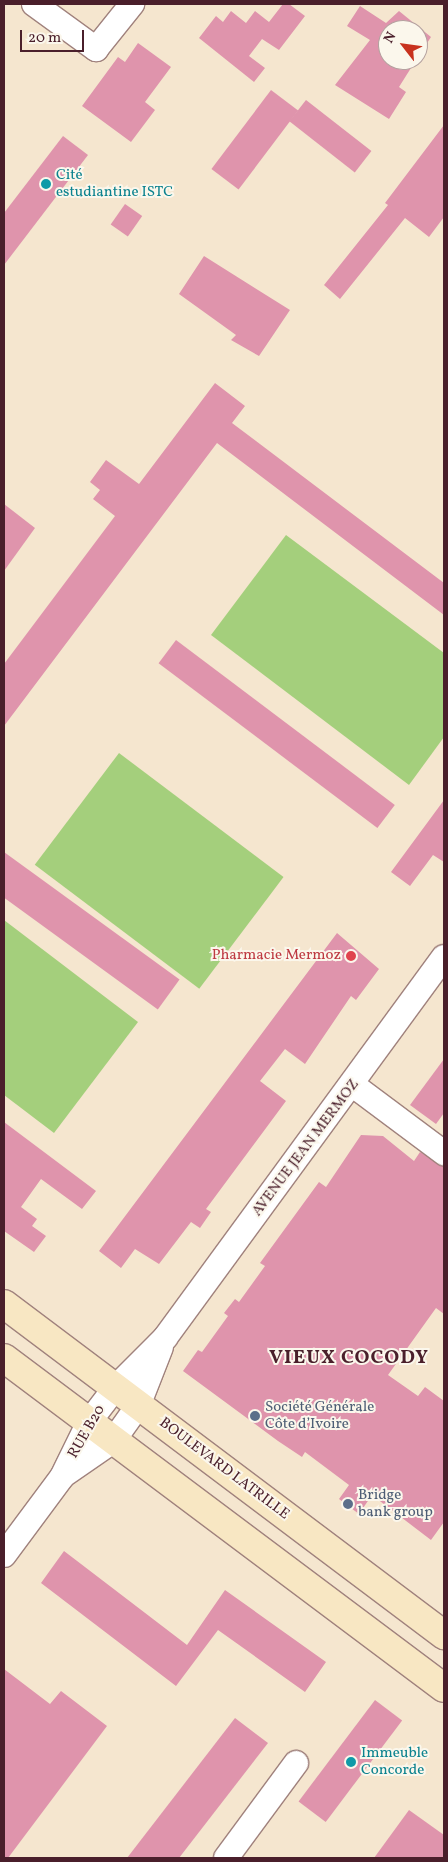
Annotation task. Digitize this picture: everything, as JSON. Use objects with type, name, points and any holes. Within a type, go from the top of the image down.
[{"type":"main road","name":"BOULEVARD LATRILLE","points":[[4,1304],[444,1635]]},
{"type":"main road","points":[[4,1358],[444,1688]]},
{"type":"street","points":[[34,4],[96,48],[132,4]]},
{"type":"street","name":"AVENUE JEAN MERMOZ","points":[[114,1388],[165,1338],[353,1085],[444,957]]},
{"type":"street","points":[[353,1085],[444,1153]]},
{"type":"street","name":"AVENUE JEAN MERMOZ","points":[[138,1406],[165,1338]]},
{"type":"street","name":"RUE B20","points":[[4,1555],[62,1477],[89,1422],[114,1388]]},
{"type":"street","name":"RUE B20","points":[[62,1477],[113,1441],[138,1406]]},
{"type":"street","points":[[226,1858],[296,1763]]},
{"type":"green space","points":[[286,535],[444,653],[444,737],[409,785],[211,635]]},
{"type":"green space","points":[[119,753],[284,877],[199,989],[35,865]]},
{"type":"green space","points":[[4,920],[138,1022],[54,1133],[4,1095]]},
{"type":"building","points":[[283,4],[289,4],[305,16],[279,50],[262,39],[249,56],[265,68],[254,82],[199,38],[216,16],[223,22],[231,11],[246,23],[255,11],[269,22]]},
{"type":"building","points":[[360,6],[381,20],[378,20],[378,70],[410,70],[399,87],[406,92],[389,119],[335,85],[370,40],[347,26]]},
{"type":"building","points":[[399,11],[410,20],[389,20]]},
{"type":"building","points":[[138,43],[171,67],[145,102],[155,110],[131,142],[82,106],[118,57],[125,62]]},
{"type":"building","points":[[271,90],[298,110],[239,190],[211,169]]},
{"type":"building","points":[[306,100],[371,151],[355,172],[289,121]]},
{"type":"building","points":[[444,125],[444,217],[429,237],[405,218],[340,299],[324,285],[388,205],[385,203]]},
{"type":"building","name":"Cité estudiantine ISTC","points":[[63,136],[88,155],[4,265],[4,213]]},
{"type":"building","points":[[125,204],[142,216],[128,237],[111,224]]},
{"type":"building","points":[[204,256],[290,310],[259,356],[231,340],[236,335],[179,294]]},
{"type":"building","points":[[215,383],[245,406],[232,423],[444,583],[444,615],[217,443],[4,726],[4,664],[115,516],[93,499],[100,490],[90,482],[106,460],[139,484]]},
{"type":"building","points":[[4,504],[35,528],[4,571]]},
{"type":"building","points":[[176,640],[395,805],[377,828],[159,663]]},
{"type":"building","points":[[444,800],[444,862],[433,855],[410,886],[391,872]]},
{"type":"building","points":[[4,852],[180,980],[158,1009],[4,898]]},
{"type":"building","points":[[337,933],[379,969],[356,1000],[351,996],[305,1064],[285,1049],[260,1081],[286,1101],[206,1209],[211,1212],[200,1228],[191,1222],[159,1264],[135,1249],[121,1268],[99,1251]]},
{"type":"building","points":[[444,1059],[444,1113],[436,1124],[410,1105]]},
{"type":"building","points":[[4,1122],[96,1191],[82,1209],[41,1179],[21,1207],[37,1219],[32,1226],[46,1236],[34,1252],[4,1231]]},
{"type":"building","points":[[361,1135],[383,1136],[414,1161],[420,1152],[444,1166],[444,1314],[436,1308],[388,1375],[418,1396],[425,1387],[444,1401],[444,1522],[431,1540],[372,1495],[359,1514],[339,1499],[349,1485],[305,1452],[302,1457],[278,1441],[183,1371],[198,1350],[202,1352],[228,1316],[224,1313],[235,1299],[239,1302],[265,1266],[260,1263],[319,1182],[326,1187]]},
{"type":"building","points":[[64,1551],[187,1645],[225,1590],[326,1662],[305,1692],[218,1630],[176,1686],[41,1583]]},
{"type":"building","points":[[4,1669],[50,1704],[61,1691],[107,1726],[8,1858],[4,1858]]},
{"type":"building","name":"Immeuble Concorde","points":[[375,1700],[402,1720],[326,1822],[299,1801]]},
{"type":"building","points":[[235,1718],[268,1743],[179,1858],[127,1858]]},
{"type":"building","points":[[409,1810],[444,1835],[444,1858],[374,1858]]},
{"type":"place","name":"Cité estudiantine ISTC","points":[[46,184]]},
{"type":"place","name":"Pharmacie Mermoz","points":[[351,956]]},
{"type":"place","name":"Société Générale Côte d’Ivoire","points":[[255,1416]]},
{"type":"place","name":"Bridge bank group","points":[[348,1504]]},
{"type":"place","name":"Immeuble Concorde","points":[[351,1762]]},
{"type":"district","name":"VIEUX COCODY","points":[[349,1358]]}]
